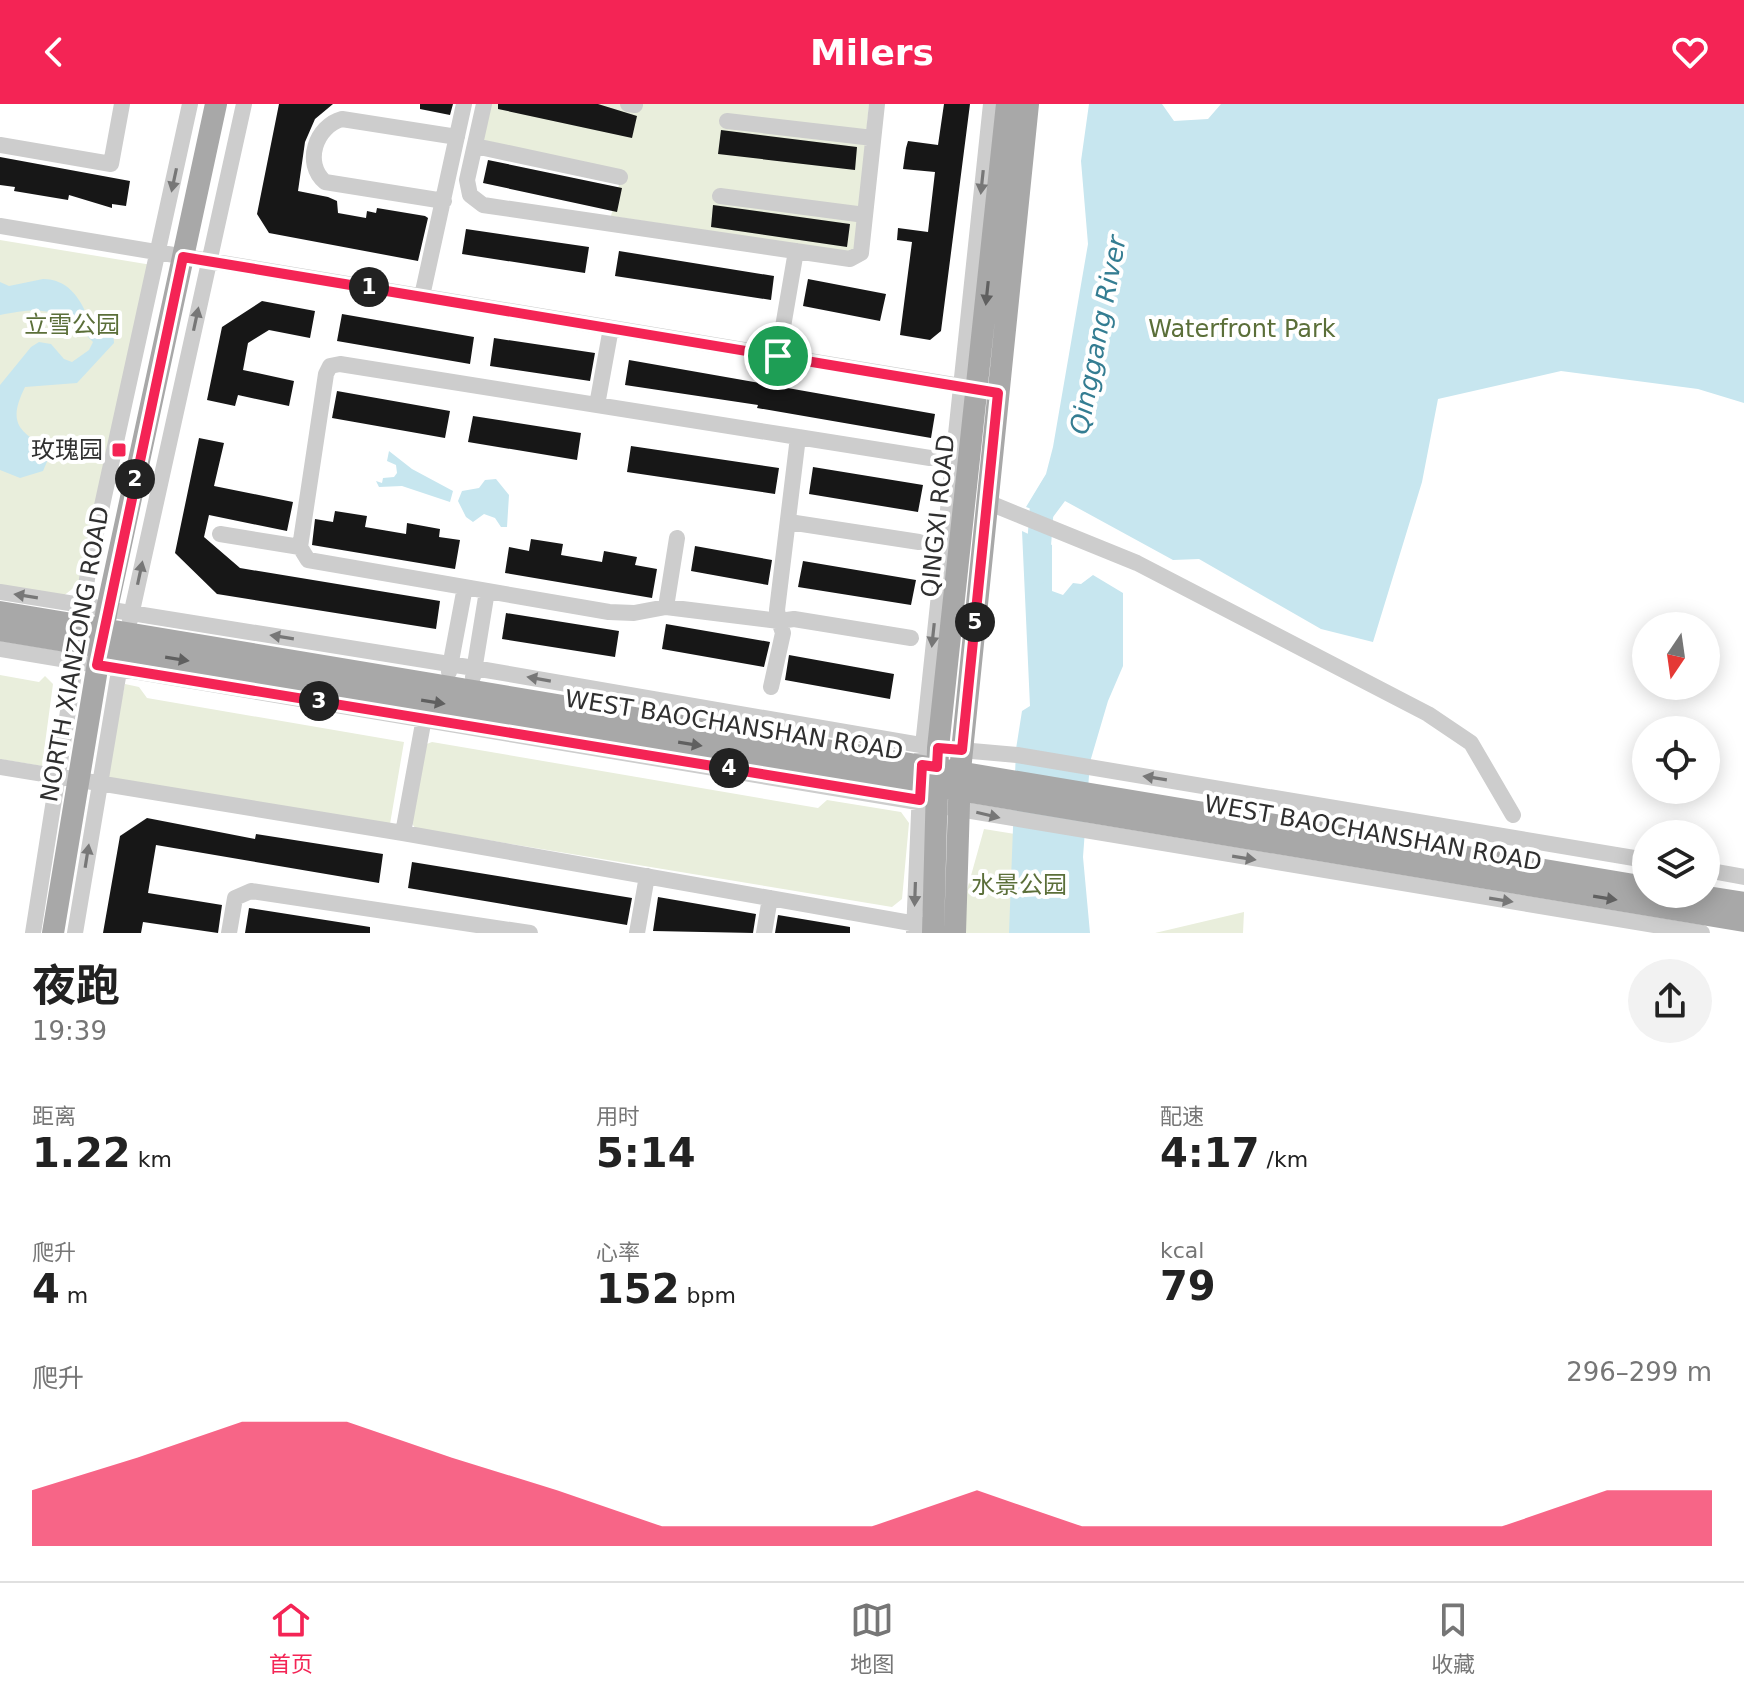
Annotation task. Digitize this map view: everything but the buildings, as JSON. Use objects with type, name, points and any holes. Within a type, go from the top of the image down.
[{"type":"main road","name":"NORTH XIANZONG ROAD","points":[[53,933],[102,637],[216,104]]},
{"type":"main road","name":"QINGXI ROAD","points":[[929,930],[929,774],[967,510],[1007,104]]},
{"type":"main road","name":"QINGXI ROAD","points":[[929,930],[960,780],[987,502],[978,389],[1028,104]]},
{"type":"main road","name":"WEST BAOCHANSHAN ROAD","points":[[0,612],[102,637],[929,774]]},
{"type":"main road","name":"WEST BAOCHANSHAN ROAD","points":[[0,630],[102,637],[470,690],[1006,788],[1632,885]]},
{"type":"main road","name":"WEST BAOCHANSHAN ROAD","points":[[1100,803],[1744,921]]},
{"type":"main road","points":[[1720,899],[1744,903]]},
{"type":"street","points":[[0,145],[111,164],[122,104]]},
{"type":"street","points":[[75,933],[102,637],[89,565],[190,104]]},
{"type":"street","points":[[33,933],[102,637],[209,261],[244,104]]},
{"type":"street","points":[[422,296],[464,104]]},
{"type":"street","points":[[484,104],[467,180],[470,195],[483,205],[850,259],[861,253],[877,104]]},
{"type":"street","points":[[0,226],[978,389],[991,104]]},
{"type":"street","points":[[444,201],[325,182],[316,174],[313,164],[319,135],[327,123],[342,119],[457,137]]},
{"type":"street","points":[[727,121],[873,138]]},
{"type":"street","points":[[475,146],[620,177]]},
{"type":"street","points":[[720,196],[865,215]]},
{"type":"street","points":[[778,356],[796,251]]},
{"type":"street","points":[[597,405],[611,328]]},
{"type":"street","points":[[911,638],[794,619],[779,621],[666,607],[634,613],[609,612],[308,560],[300,547],[326,374],[330,366],[340,364],[930,458]]},
{"type":"street","points":[[771,687],[783,633],[777,610],[798,437]]},
{"type":"street","points":[[987,502],[1137,563],[1428,714],[1471,743],[1513,815]]},
{"type":"street","points":[[789,522],[919,542]]},
{"type":"street","points":[[220,534],[300,547]]},
{"type":"street","points":[[666,607],[677,538]]},
{"type":"street","points":[[447,687],[465,587]]},
{"type":"street","points":[[470,690],[487,591]]},
{"type":"street","points":[[0,592],[102,637],[424,718],[929,774]]},
{"type":"street","points":[[0,649],[102,637],[451,664],[929,774],[1702,933]]},
{"type":"street","points":[[403,833],[424,718]]},
{"type":"street","points":[[960,780],[1017,755],[1632,858]]},
{"type":"street","points":[[0,767],[403,833],[770,898],[929,930]]},
{"type":"street","points":[[1720,873],[1744,877]]},
{"type":"street","points":[[637,933],[647,876]]},
{"type":"street","points":[[229,933],[235,898],[251,891],[530,933]]},
{"type":"street","points":[[764,933],[770,898]]},
{"type":"green space","points":[[490,104],[869,104],[855,253],[611,216],[622,173],[483,140]]},
{"type":"green space","name":"立雪公园","points":[[0,240],[158,266],[96,570],[62,597],[0,587]]},
{"type":"green space","points":[[0,675],[39,682],[45,676],[53,684],[42,766],[0,759]]},
{"type":"green space","points":[[125,684],[139,687],[147,698],[404,742],[390,824],[105,777]]},
{"type":"green space","points":[[432,742],[818,808],[827,800],[901,812],[909,823],[902,899],[892,907],[415,828],[411,822],[424,745]]},
{"type":"green space","name":"水景公园","points":[[984,829],[1075,844],[1073,933],[955,933]]},
{"type":"green space","points":[[1244,912],[1243,933],[1155,933]]},
{"type":"water","name":"Waterfront Park","points":[[1089,104],[1162,104],[1174,121],[1208,119],[1221,104],[1744,104],[1744,403],[1698,389],[1561,371],[1438,399],[1422,482],[1373,642],[1321,629],[1199,559],[1173,560],[1065,501],[1053,517],[1026,507],[1046,474],[1053,447],[1088,244],[1081,161]]},
{"type":"water","points":[[43,279],[59,282],[72,291],[88,318],[113,328],[114,343],[77,383],[25,387],[17,407],[18,422],[27,434],[45,446],[49,457],[43,471],[20,478],[0,470],[0,385],[31,347],[39,342],[51,344],[64,359],[72,362],[89,350],[93,342],[72,322],[51,312],[0,315],[0,282],[9,286]]},
{"type":"water","points":[[389,451],[412,469],[453,491],[450,502],[402,486],[379,487],[376,481],[382,483],[383,478],[394,477],[397,473],[396,465],[387,461]]},
{"type":"water","points":[[496,479],[509,495],[507,527],[501,527],[495,518],[484,514],[473,522],[466,517],[458,501],[462,491],[479,488],[485,480]]},
{"type":"water","points":[[1022,531],[1052,545],[1052,591],[1063,595],[1073,583],[1081,584],[1093,575],[1123,593],[1123,666],[1108,701],[1090,762],[1083,857],[1090,933],[1009,933],[1016,749],[1022,711],[1030,706]]},
{"type":"waterway","name":"Qinggang River","points":[[1037,573],[1042,505],[1054,485]]},
{"type":"place","name":"玫瑰园","points":[[119,450]]},
{"type":"route","points":[[183,257],[778,356],[998,393],[962,750],[938,748],[937,767],[922,765],[920,800],[97,665],[183,257]]}]
